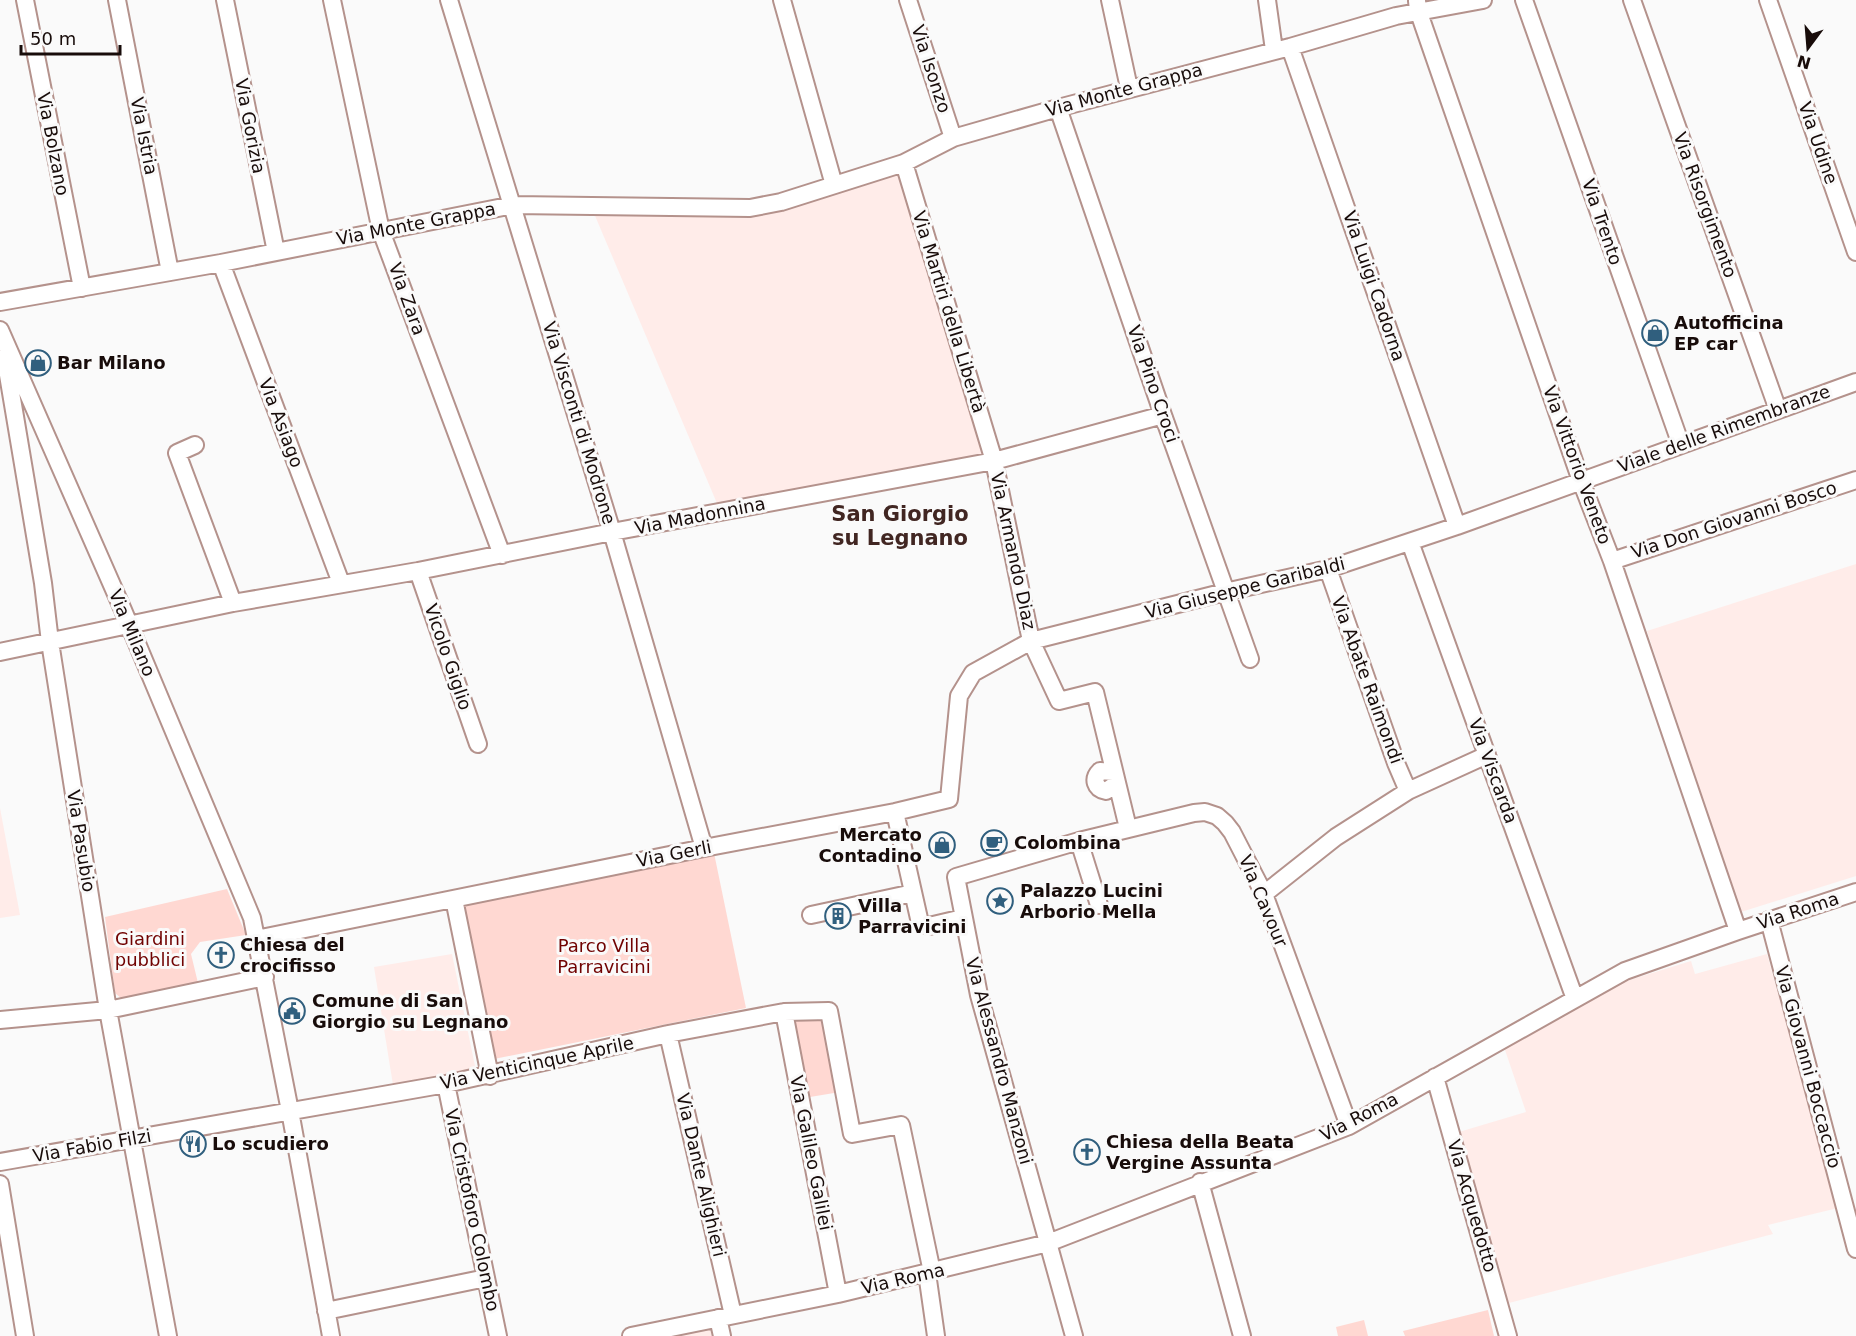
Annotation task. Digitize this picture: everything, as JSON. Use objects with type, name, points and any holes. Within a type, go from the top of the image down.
[{"type":"street","name":"Via Bolzano","points":[[25,0],[82,288]]},
{"type":"street","name":"Via Istria","points":[[117,0],[170,272]]},
{"type":"street","name":"Via Gorizia","points":[[225,0],[276,252]]},
{"type":"street","name":"Via Zara","points":[[332,0],[381,231],[502,555]]},
{"type":"street","name":"Via Visconti di Modrone","points":[[449,0],[612,532],[704,848]]},
{"type":"street","points":[[782,0],[834,185]]},
{"type":"street","name":"Via Isonzo","points":[[908,0],[953,138]]},
{"type":"street","points":[[1110,0],[1128,88]]},
{"type":"street","name":"Via Luigi Cadorna","points":[[1267,0],[1282,48],[1457,526]]},
{"type":"street","name":"Via Monte Grappa","points":[[0,302],[221,263],[513,205],[750,208],[781,202],[904,163],[953,138],[1128,88],[1282,48],[1418,5],[1483,0]]},
{"type":"street","name":"Via Trento","points":[[1524,0],[1681,445]]},
{"type":"street","name":"Via Risorgimento","points":[[1632,0],[1778,410]]},
{"type":"street","name":"Via Udine","points":[[1768,0],[1856,252]]},
{"type":"street","name":"Via Vittorio Veneto","points":[[1418,5],[1738,931]]},
{"type":"street","name":"Via Pino Croci","points":[[1059,108],[1163,414],[1250,658]]},
{"type":"street","name":"Via Martiri della Libertà","points":[[904,163],[994,461]]},
{"type":"street","name":"Via Asiago","points":[[221,263],[341,583]]},
{"type":"street","name":"Via Milano","points":[[0,330],[129,624],[252,918],[265,977],[331,1336]]},
{"type":"street","name":"Via Pasubio","points":[[0,345],[4,355],[43,583],[50,642],[108,1010],[168,1336]]},
{"type":"street","name":"Viale delle Rimembranze","points":[[1457,526],[1856,382]]},
{"type":"street","name":"Via Madonnina","points":[[0,652],[233,603],[418,571],[612,532],[994,461],[1163,414]]},
{"type":"street","points":[[195,445],[177,453],[233,603]]},
{"type":"street","name":"Via Armando Diaz","points":[[994,461],[1031,641]]},
{"type":"street","name":"Via Don Giovanni Bosco","points":[[1612,561],[1856,480]]},
{"type":"street","name":"Via Giuseppe Garibaldi","points":[[949,799],[959,696],[973,672],[1031,641],[1225,592],[1328,569],[1457,526]]},
{"type":"street","name":"Via Viscarda","points":[[1410,542],[1575,999]]},
{"type":"street","name":"Via Abate Raimondi","points":[[1328,569],[1408,791]]},
{"type":"street","name":"Vicolo Giglio","points":[[418,571],[478,744]]},
{"type":"street","points":[[1031,641],[1059,701],[1095,692],[1128,828]]},
{"type":"street","points":[[1264,894],[1336,837],[1408,791],[1487,755]]},
{"type":"street","name":"Via Gerli","points":[[256,939],[704,848],[895,812],[949,799]]},
{"type":"street","points":[[895,812],[920,923],[929,926],[963,918]]},
{"type":"street","name":"Via Cavour","points":[[956,877],[1128,828],[1194,813],[1205,812],[1217,816],[1232,832],[1264,894],[1349,1126]]},
{"type":"street","points":[[1079,841],[1099,905]]},
{"type":"street","name":"Via Alessandro Manzoni","points":[[956,877],[979,995],[1074,1336]]},
{"type":"street","name":"Via Roma","points":[[632,1336],[838,1294],[1048,1243],[1349,1126],[1625,971],[1856,892]]},
{"type":"street","points":[[811,915],[913,893]]},
{"type":"street","points":[[454,899],[490,1076]]},
{"type":"street","name":"Via Giovanni Boccaccio","points":[[1769,920],[1856,1249]]},
{"type":"street","points":[[0,1020],[108,1010],[265,977]]},
{"type":"street","name":"Via Venticinque Aprile","points":[[290,1111],[490,1076],[668,1034],[784,1012],[829,1011],[852,1134],[901,1125],[929,1273]]},
{"type":"street","name":"Via Galileo Galilei","points":[[784,1012],[838,1294]]},
{"type":"street","name":"Via Dante Alighieri","points":[[668,1034],[726,1317],[722,1336]]},
{"type":"street","name":"Via Acquedotto","points":[[1435,1077],[1508,1336]]},
{"type":"street","name":"Via Cristoforo Colombo","points":[[446,1084],[498,1336]]},
{"type":"street","name":"Via Fabio Filzi","points":[[0,1162],[290,1111]]},
{"type":"street","points":[[1200,1182],[1242,1336]]},
{"type":"street","points":[[0,1184],[26,1336]]},
{"type":"street","points":[[929,1273],[936,1336]]},
{"type":"street","points":[[326,1311],[486,1278]]},
{"type":"shaded area","points":[[901,168],[991,460],[719,508],[593,211],[752,212]]},
{"type":"shaded area","points":[[1856,564],[1856,876],[1741,912],[1647,631]]},
{"type":"shaded area","points":[[0,808],[20,915],[0,918]]},
{"type":"shaded area","points":[[452,954],[476,1071],[393,1085],[374,967]]},
{"type":"shaded area","points":[[1767,954],[1838,1208],[1768,1225],[1773,1234],[1509,1303],[1459,1132],[1526,1112],[1504,1047],[1623,982],[1691,961],[1695,974]]},
{"type":"shaded area","points":[[716,1322],[719,1336],[649,1336]]},
{"type":"green space","name":"Parco Villa Parravicini","points":[[714,853],[746,1008],[494,1059],[462,905]]},
{"type":"green space","name":"Giardini pubblici","points":[[227,889],[246,935],[200,942],[191,954],[198,983],[122,999],[115,993],[105,917]]},
{"type":"green space","points":[[827,1014],[840,1092],[804,1098],[788,1015]]},
{"type":"green space","points":[[1488,1310],[1494,1336],[1405,1336],[1403,1331]]},
{"type":"green space","points":[[1364,1320],[1368,1336],[1338,1336],[1336,1327]]},
{"type":"place","name":"Autofficina EP car","points":[[1655,333]]},
{"type":"place","name":"Bar Milano","points":[[38,363]]},
{"type":"place","name":"Colombina","points":[[994,843]]},
{"type":"place","name":"Mercato Contadino","points":[[942,845]]},
{"type":"place","name":"Palazzo Lucini Arborio Mella","points":[[1000,901]]},
{"type":"place","name":"Villa Parravicini","points":[[838,916]]},
{"type":"place","name":"Chiesa del crocifisso","points":[[221,955]]},
{"type":"place","name":"Comune di San Giorgio su Legnano","points":[[292,1011]]},
{"type":"place","name":"Lo scudiero","points":[[193,1144]]},
{"type":"place","name":"Chiesa della Beata Vergine Assunta","points":[[1087,1152]]},
{"type":"district","name":"San Giorgio su Legnano","points":[[900,526]]}]
